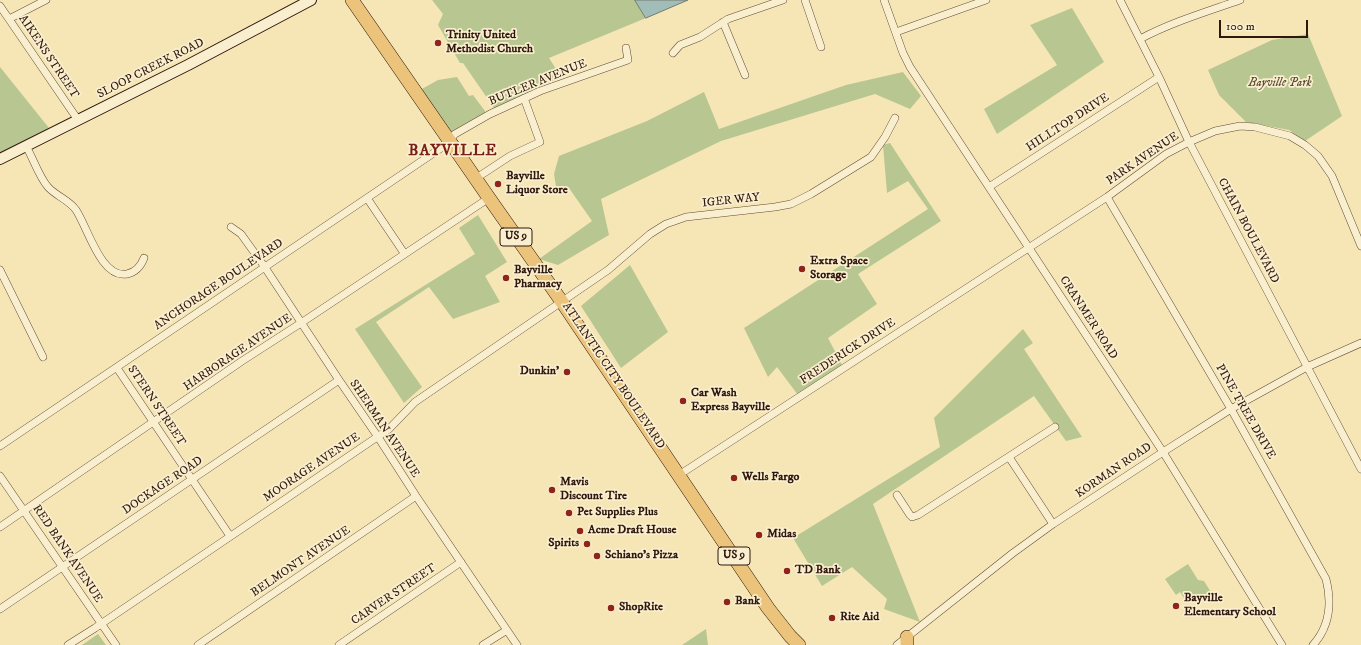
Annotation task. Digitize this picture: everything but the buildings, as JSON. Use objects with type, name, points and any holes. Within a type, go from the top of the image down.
[{"type":"highway","name":"ATLANTIC CITY BOULEVARD","points":[[352,0],[488,198],[562,302],[680,475],[768,608],[794,642]]},
{"type":"street","points":[[9,19],[46,0]]},
{"type":"street","name":"SLOOP CREEK ROAD","points":[[0,159],[188,65],[311,0]]},
{"type":"street","points":[[673,53],[680,45],[700,37],[722,22],[783,0]]},
{"type":"street","points":[[805,0],[821,47]]},
{"type":"street","name":"CRANMER ROAD","points":[[884,0],[910,67],[1163,452],[1282,645]]},
{"type":"street","points":[[896,32],[986,0]]},
{"type":"street","name":"CHAIN BOULEVARD","points":[[1120,0],[1159,77],[1189,142],[1361,469]]},
{"type":"street","points":[[1140,40],[1156,31],[1240,0]]},
{"type":"street","name":"AIKENS STREET","points":[[0,6],[78,120]]},
{"type":"street","points":[[722,22],[745,75]]},
{"type":"street","name":"BUTLER AVENUE","points":[[449,140],[455,134],[490,114],[524,98],[628,60],[626,48]]},
{"type":"street","name":"HILLTOP DRIVE","points":[[989,187],[1159,77]]},
{"type":"street","points":[[475,179],[510,156],[540,142],[524,98]]},
{"type":"street","name":"IGER WAY","points":[[562,302],[608,270],[650,234],[674,221],[686,217],[791,204],[811,194],[871,157],[885,137],[895,118]]},
{"type":"street","name":"PARK AVENUE","points":[[1029,248],[1107,197],[1166,154],[1215,131],[1240,126],[1269,130],[1290,136],[1318,156],[1332,176],[1361,246]]},
{"type":"street","name":"ANCHORAGE BOULEVARD","points":[[0,446],[117,368],[264,266],[441,148],[449,140]]},
{"type":"street","points":[[26,146],[48,187],[75,209],[102,260],[108,268],[116,273],[129,274],[140,266],[144,258]]},
{"type":"street","name":"PINE TREE DRIVE","points":[[1107,197],[1231,409],[1326,579],[1329,592],[1328,620],[1313,645]]},
{"type":"street","points":[[367,198],[404,253]]},
{"type":"street","name":"HARBORAGE AVENUE","points":[[0,528],[242,361],[301,324],[404,253],[488,198]]},
{"type":"street","name":"SHERMAN AVENUE","points":[[231,227],[241,234],[264,266],[301,324],[378,436],[416,496],[517,645]]},
{"type":"street","name":"FREDERICK DRIVE","points":[[680,475],[1029,248]]},
{"type":"street","points":[[0,270],[43,357]]},
{"type":"street","name":"MOORAGE AVENUE","points":[[68,645],[389,429],[415,402],[562,302]]},
{"type":"street","name":"KORMAN ROAD","points":[[903,642],[1013,553],[1053,524],[1163,452],[1231,409],[1307,367],[1361,343]]},
{"type":"street","name":"STERN STREET","points":[[117,368],[230,536]]},
{"type":"street","name":"DOCKAGE ROAD","points":[[0,609],[339,380]]},
{"type":"street","points":[[896,495],[912,517],[918,515],[1009,458],[1055,427]]},
{"type":"street","points":[[1009,458],[1053,524]]},
{"type":"street","name":"RED BANK AVENUE","points":[[0,476],[116,645]]},
{"type":"street","name":"BELMONT AVENUE","points":[[198,645],[416,496]]},
{"type":"street","name":"CARVER STREET","points":[[339,645],[461,562]]},
{"type":"street","points":[[483,645],[506,630]]},
{"type":"green space","points":[[432,0],[635,0],[646,18],[549,58],[561,77],[494,108],[463,63],[460,63],[438,25],[443,14]]},
{"type":"green space","points":[[1072,8],[1104,62],[997,134],[984,109],[1057,65],[1030,25]]},
{"type":"green space","name":"Bayville Park","points":[[1308,34],[1342,116],[1305,141],[1289,130],[1246,122],[1219,95],[1208,70],[1272,40]]},
{"type":"green space","points":[[0,67],[49,128],[0,153]]},
{"type":"green space","points":[[903,72],[921,96],[910,109],[875,94],[721,141],[601,199],[609,235],[558,265],[539,259],[592,221],[569,188],[557,193],[554,174],[559,156],[647,121],[704,92],[719,129],[846,85]]},
{"type":"green space","points":[[457,77],[469,96],[473,95],[485,113],[451,132],[420,90],[438,80]]},
{"type":"green space","points":[[890,143],[941,221],[858,274],[877,304],[828,338],[842,365],[798,395],[777,367],[768,377],[744,328],[928,209],[908,181],[887,193],[883,145]]},
{"type":"green space","points":[[478,215],[507,262],[485,276],[500,302],[453,319],[429,287],[376,322],[422,387],[404,403],[355,329],[475,254],[459,228]]},
{"type":"green space","points":[[630,265],[668,332],[621,368],[581,306]]},
{"type":"green space","points":[[1023,329],[1033,343],[1024,349],[1082,437],[1066,441],[1034,396],[873,504],[920,622],[884,609],[887,599],[852,567],[822,586],[793,538],[940,447],[934,418]]},
{"type":"green space","points":[[1188,564],[1198,580],[1204,581],[1212,594],[1203,600],[1184,598],[1180,592],[1176,595],[1165,579]]},
{"type":"green space","points":[[706,629],[708,645],[682,645]]},
{"type":"green space","points":[[98,634],[106,645],[82,645]]},
{"type":"water","points":[[635,0],[688,0],[646,18]]},
{"type":"place","name":"Trinity United Methodist Church","points":[[438,43]]},
{"type":"place","name":"Bayville Liquor Store","points":[[498,184]]},
{"type":"place","name":"Extra Space Storage","points":[[802,269]]},
{"type":"place","name":"Bayville Pharmacy","points":[[506,278]]},
{"type":"place","name":"Dunkin'","points":[[567,372]]},
{"type":"place","name":"Car Wash Express Bayville","points":[[683,401]]},
{"type":"place","name":"Wells Fargo","points":[[734,478]]},
{"type":"place","name":"Mavis Discount Tire","points":[[552,490]]},
{"type":"place","name":"Pet Supplies Plus","points":[[569,513]]},
{"type":"place","name":"Acme Draft House","points":[[580,531]]},
{"type":"place","name":"Midas","points":[[759,535]]},
{"type":"place","name":"Spirits","points":[[587,544]]},
{"type":"place","name":"Schiano's Pizza","points":[[597,556]]},
{"type":"place","name":"TD Bank","points":[[787,571]]},
{"type":"place","name":"Bank","points":[[727,602]]},
{"type":"place","name":"Bayville Elementary School","points":[[1176,606]]},
{"type":"place","name":"ShopRite","points":[[611,608]]},
{"type":"place","name":"Rite Aid","points":[[832,618]]},
{"type":"district","name":"BAYVILLE","points":[[453,152]]}]
